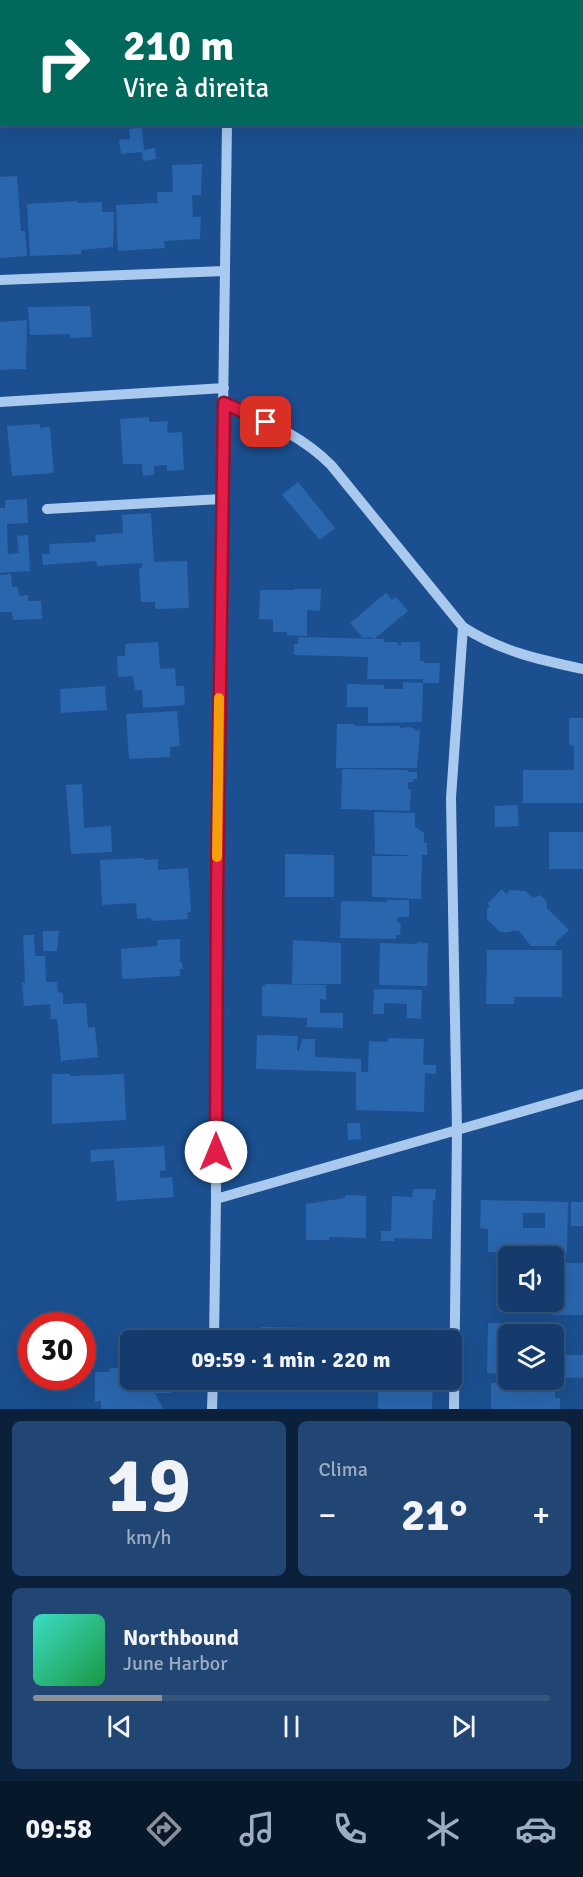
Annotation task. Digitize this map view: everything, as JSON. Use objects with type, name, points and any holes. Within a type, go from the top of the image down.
[{"type":"street","points":[[214,1330],[216,904],[226,126]]},
{"type":"street","points":[[0,280],[224,271]]},
{"type":"street","points":[[0,402],[224,388]]},
{"type":"street","points":[[224,403],[283,430],[314,448],[331,465],[463,627],[501,648],[534,659],[583,669]]},
{"type":"street","points":[[47,508],[221,499]]},
{"type":"street","points":[[454,1409],[457,1130],[451,798],[463,627]]},
{"type":"street","points":[[216,1199],[583,1094]]},
{"type":"street","points":[[212,1409],[213,1390]]},
{"type":"building","points":[[142,127],[144,150],[155,148],[156,159],[143,161],[142,152],[121,154],[119,140],[130,139],[129,129]]},
{"type":"building","points":[[202,164],[201,195],[192,195],[193,217],[201,217],[200,239],[164,241],[165,248],[118,251],[116,205],[158,203],[157,192],[173,192],[172,165]]},
{"type":"building","points":[[17,176],[21,231],[25,231],[27,256],[0,258],[0,177]]},
{"type":"building","points":[[78,201],[78,203],[102,202],[102,212],[114,212],[113,247],[81,250],[81,254],[30,256],[27,204]]},
{"type":"building","points":[[90,306],[92,337],[70,338],[70,334],[30,335],[28,307]]},
{"type":"building","points":[[27,320],[26,369],[0,370],[0,322]]},
{"type":"building","points":[[149,417],[149,422],[168,421],[167,433],[182,432],[184,470],[167,471],[167,465],[154,466],[154,475],[143,476],[142,464],[123,464],[120,419]]},
{"type":"building","points":[[40,424],[40,428],[50,427],[54,473],[12,476],[7,426]]},
{"type":"building","points":[[298,482],[335,528],[320,540],[282,495]]},
{"type":"building","points":[[27,499],[28,523],[7,524],[8,554],[19,553],[17,536],[28,535],[30,571],[0,573],[0,508],[5,508],[5,500]]},
{"type":"building","points":[[151,513],[154,562],[187,561],[189,608],[155,609],[155,602],[141,602],[139,568],[142,568],[142,563],[97,566],[96,561],[43,565],[42,554],[50,554],[49,544],[96,542],[95,535],[123,533],[122,515]]},
{"type":"building","points":[[11,574],[12,587],[18,587],[19,596],[28,595],[28,601],[41,601],[42,619],[13,620],[12,612],[0,612],[0,575]]},
{"type":"building","points":[[321,589],[320,611],[307,610],[307,636],[273,632],[273,620],[259,619],[260,590]]},
{"type":"building","points":[[386,593],[392,600],[396,597],[408,611],[374,639],[372,637],[363,638],[350,623]]},
{"type":"building","points":[[298,637],[384,639],[384,642],[398,642],[398,645],[401,645],[401,642],[420,642],[420,661],[440,663],[439,683],[423,683],[423,679],[367,679],[368,657],[294,655],[294,644],[298,644]]},
{"type":"building","points":[[158,642],[160,669],[175,668],[176,686],[184,686],[185,705],[143,708],[142,690],[135,690],[133,676],[118,677],[117,656],[125,656],[125,644]]},
{"type":"building","points":[[403,682],[423,683],[422,722],[368,723],[368,707],[347,707],[347,684],[384,685],[384,689],[403,689]]},
{"type":"building","points":[[105,686],[107,710],[61,713],[60,689]]},
{"type":"building","points":[[177,711],[180,746],[170,747],[170,757],[129,759],[126,714]]},
{"type":"building","points":[[569,718],[583,718],[583,803],[523,803],[523,770],[574,770],[574,746],[569,745]]},
{"type":"building","points":[[337,724],[400,726],[400,728],[415,729],[415,731],[420,730],[417,768],[336,768]]},
{"type":"building","points":[[342,769],[417,772],[417,779],[408,782],[408,789],[411,789],[410,811],[341,809]]},
{"type":"building","points":[[82,784],[84,828],[111,826],[112,852],[71,854],[66,785]]},
{"type":"building","points":[[517,805],[519,826],[495,827],[495,806]]},
{"type":"building","points":[[374,812],[415,813],[415,827],[424,833],[424,843],[427,843],[427,855],[422,855],[421,899],[372,897],[372,856],[408,856],[375,854]]},
{"type":"building","points":[[549,832],[583,832],[583,869],[549,869]]},
{"type":"building","points":[[285,854],[334,855],[334,897],[285,897]]},
{"type":"building","points":[[144,858],[144,860],[158,859],[158,870],[188,868],[191,912],[187,913],[188,919],[151,921],[151,918],[137,919],[136,903],[102,905],[100,860]]},
{"type":"building","points":[[502,889],[506,894],[510,890],[526,891],[533,898],[540,895],[547,902],[547,908],[569,930],[556,942],[556,946],[531,946],[518,930],[500,932],[487,919],[487,909],[490,906],[487,904]]},
{"type":"building","points":[[387,900],[409,900],[409,917],[397,917],[397,923],[401,923],[400,935],[396,935],[396,939],[340,938],[341,901],[387,902]]},
{"type":"building","points":[[43,931],[59,931],[57,951],[43,951]]},
{"type":"building","points":[[23,935],[34,935],[35,956],[45,956],[46,982],[57,982],[58,992],[63,993],[63,1004],[86,1003],[88,1028],[95,1027],[98,1057],[61,1061],[57,1019],[51,1019],[50,1004],[24,1006]]},
{"type":"building","points":[[180,939],[180,962],[182,962],[183,969],[180,969],[180,976],[122,979],[121,949],[157,946],[157,940]]},
{"type":"building","points":[[293,940],[341,943],[341,984],[292,984]]},
{"type":"building","points":[[417,942],[428,943],[427,986],[379,985],[380,943],[417,944]]},
{"type":"building","points":[[487,950],[562,950],[562,997],[514,997],[514,1004],[486,1004]]},
{"type":"building","points":[[265,984],[326,985],[326,1000],[320,999],[320,1013],[343,1013],[343,1028],[307,1027],[307,1018],[262,1016],[262,986]]},
{"type":"building","points":[[374,989],[422,990],[421,1019],[407,1018],[407,1004],[384,1003],[384,1014],[373,1014]]},
{"type":"building","points":[[257,1035],[298,1036],[297,1051],[299,1051],[302,1039],[315,1039],[315,1057],[361,1059],[361,1072],[368,1072],[369,1041],[388,1042],[388,1038],[424,1039],[423,1065],[436,1065],[436,1074],[425,1073],[424,1112],[356,1110],[356,1072],[256,1069]]},
{"type":"building","points":[[52,1074],[70,1074],[70,1076],[124,1074],[126,1120],[52,1124]]},
{"type":"building","points":[[347,1123],[360,1123],[361,1139],[348,1140]]},
{"type":"building","points":[[164,1146],[166,1170],[160,1171],[160,1178],[172,1177],[174,1197],[117,1201],[114,1160],[91,1162],[90,1150]]},
{"type":"building","points":[[413,1189],[436,1189],[435,1200],[433,1200],[432,1239],[394,1238],[394,1241],[381,1241],[381,1231],[391,1231],[392,1196],[412,1197]]},
{"type":"building","points":[[346,1195],[366,1196],[366,1238],[329,1237],[329,1240],[306,1240],[306,1204],[345,1198]]},
{"type":"building","points":[[481,1200],[568,1202],[567,1253],[564,1253],[564,1246],[498,1246],[498,1252],[488,1252],[488,1229],[480,1228]],"holes":[[[523,1213],[545,1213],[545,1228],[523,1228]]]},
{"type":"building","points":[[571,1202],[583,1202],[583,1226],[571,1226]]},
{"type":"building","points":[[564,1263],[583,1263],[583,1315],[552,1315],[552,1312],[564,1312]]},
{"type":"building","points":[[488,1323],[523,1323],[498,1324],[498,1374],[487,1373]]},
{"type":"building","points":[[261,1327],[312,1328],[312,1330],[261,1330]]},
{"type":"building","points":[[564,1355],[583,1355],[583,1378],[564,1377]]},
{"type":"building","points":[[110,1368],[120,1368],[120,1390],[171,1390],[171,1393],[155,1393],[163,1409],[101,1409],[101,1401],[95,1402],[96,1372],[109,1372]]},
{"type":"building","points":[[491,1383],[498,1383],[498,1390],[555,1390],[555,1398],[560,1398],[560,1409],[491,1409]]},
{"type":"building","points":[[378,1390],[433,1390],[432,1409],[378,1409]]},
{"type":"slow traffic","points":[[217,857],[219,698]]},
{"type":"route","points":[[216,1152],[221,499],[224,403],[266,422]]}]
